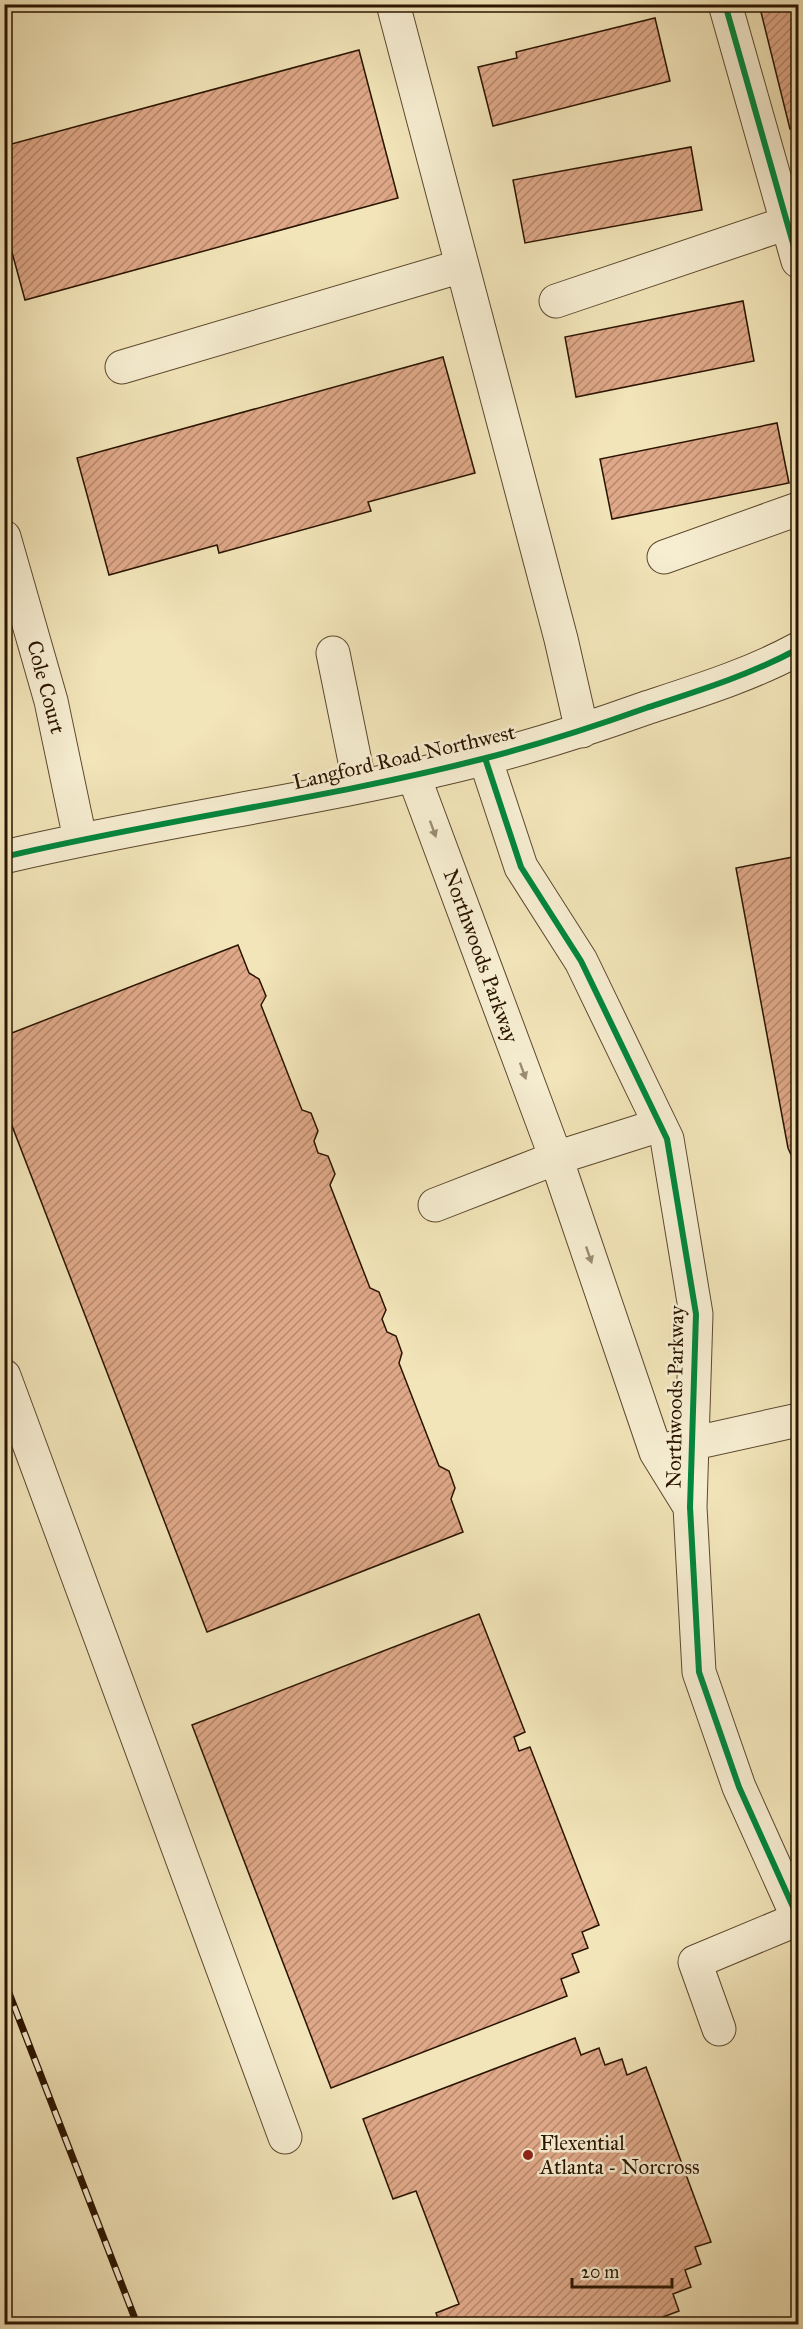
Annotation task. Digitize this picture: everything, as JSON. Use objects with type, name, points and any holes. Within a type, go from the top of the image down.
[{"type":"street","points":[[393,4],[561,639],[582,731]]},
{"type":"street","points":[[725,4],[798,261]]},
{"type":"street","points":[[556,301],[787,223]]},
{"type":"street","points":[[122,367],[462,266]]},
{"type":"street","points":[[664,557],[798,509]]},
{"type":"street","name":"Cole Court","points":[[4,537],[51,701],[80,839]]},
{"type":"street","name":"Langford Road Northwest","points":[[4,857],[80,839],[360,786],[485,758],[582,731],[761,669],[798,649]]},
{"type":"street","points":[[333,652],[360,786]]},
{"type":"street","name":"Northwoods Parkway","points":[[485,758],[521,867],[581,961],[666,1139],[696,1314],[690,1507],[699,1672],[739,1787],[798,1918]]},
{"type":"street","name":"Northwoods Parkway","points":[[413,774],[556,1158],[656,1452],[690,1507]]},
{"type":"street","points":[[435,1205],[556,1158],[660,1125]]},
{"type":"street","points":[[4,1376],[285,2137]]},
{"type":"street","points":[[656,1452],[798,1420]]},
{"type":"street","points":[[718,2029],[695,1962],[798,1918]]},
{"type":"building","points":[[759,4],[798,4],[798,127],[790,129]]},
{"type":"building","points":[[655,18],[670,81],[493,126],[478,67],[517,58],[516,52]]},
{"type":"building","points":[[359,50],[398,198],[25,300],[4,223],[4,146]]},
{"type":"building","points":[[691,147],[702,210],[525,243],[513,180]]},
{"type":"building","points":[[743,301],[754,361],[576,397],[565,337]]},
{"type":"building","points":[[443,357],[475,473],[368,502],[371,511],[219,553],[217,545],[109,575],[77,458]]},
{"type":"building","points":[[777,423],[789,483],[612,519],[600,459]]},
{"type":"building","points":[[798,856],[798,1170],[788,1148],[736,868]]},
{"type":"building","points":[[238,945],[249,973],[259,979],[266,996],[261,1005],[302,1110],[311,1113],[318,1131],[314,1141],[318,1153],[328,1156],[335,1174],[330,1185],[370,1288],[379,1292],[386,1310],[382,1319],[387,1332],[396,1336],[402,1353],[399,1363],[439,1466],[449,1471],[455,1488],[451,1499],[463,1532],[207,1632],[4,1105],[4,1036]]},
{"type":"building","points":[[479,1614],[525,1732],[514,1737],[519,1751],[530,1747],[599,1925],[582,1932],[588,1948],[572,1954],[579,1972],[561,1979],[567,1996],[331,2088],[192,1725]]},
{"type":"building","name":"Flexential Atlanta - Norcross","points":[[575,2038],[581,2055],[599,2048],[605,2065],[622,2059],[627,2075],[646,2067],[711,2242],[695,2247],[701,2264],[685,2270],[691,2287],[673,2294],[679,2311],[644,2324],[440,2324],[436,2313],[459,2304],[416,2191],[393,2199],[363,2119]]},
{"type":"railway","points":[[4,1980],[137,2324]]},
{"type":"cycle path","points":[[725,4],[798,261]]},
{"type":"cycle path","points":[[4,857],[124,831],[366,785],[486,758],[566,735],[704,689],[743,675],[798,649]]},
{"type":"cycle path","points":[[485,758],[521,867],[581,961],[667,1139],[696,1314],[690,1507],[699,1672],[739,1787],[798,1918]]},
{"type":"place","name":"Flexential Atlanta - Norcross","points":[[528,2155]]}]
